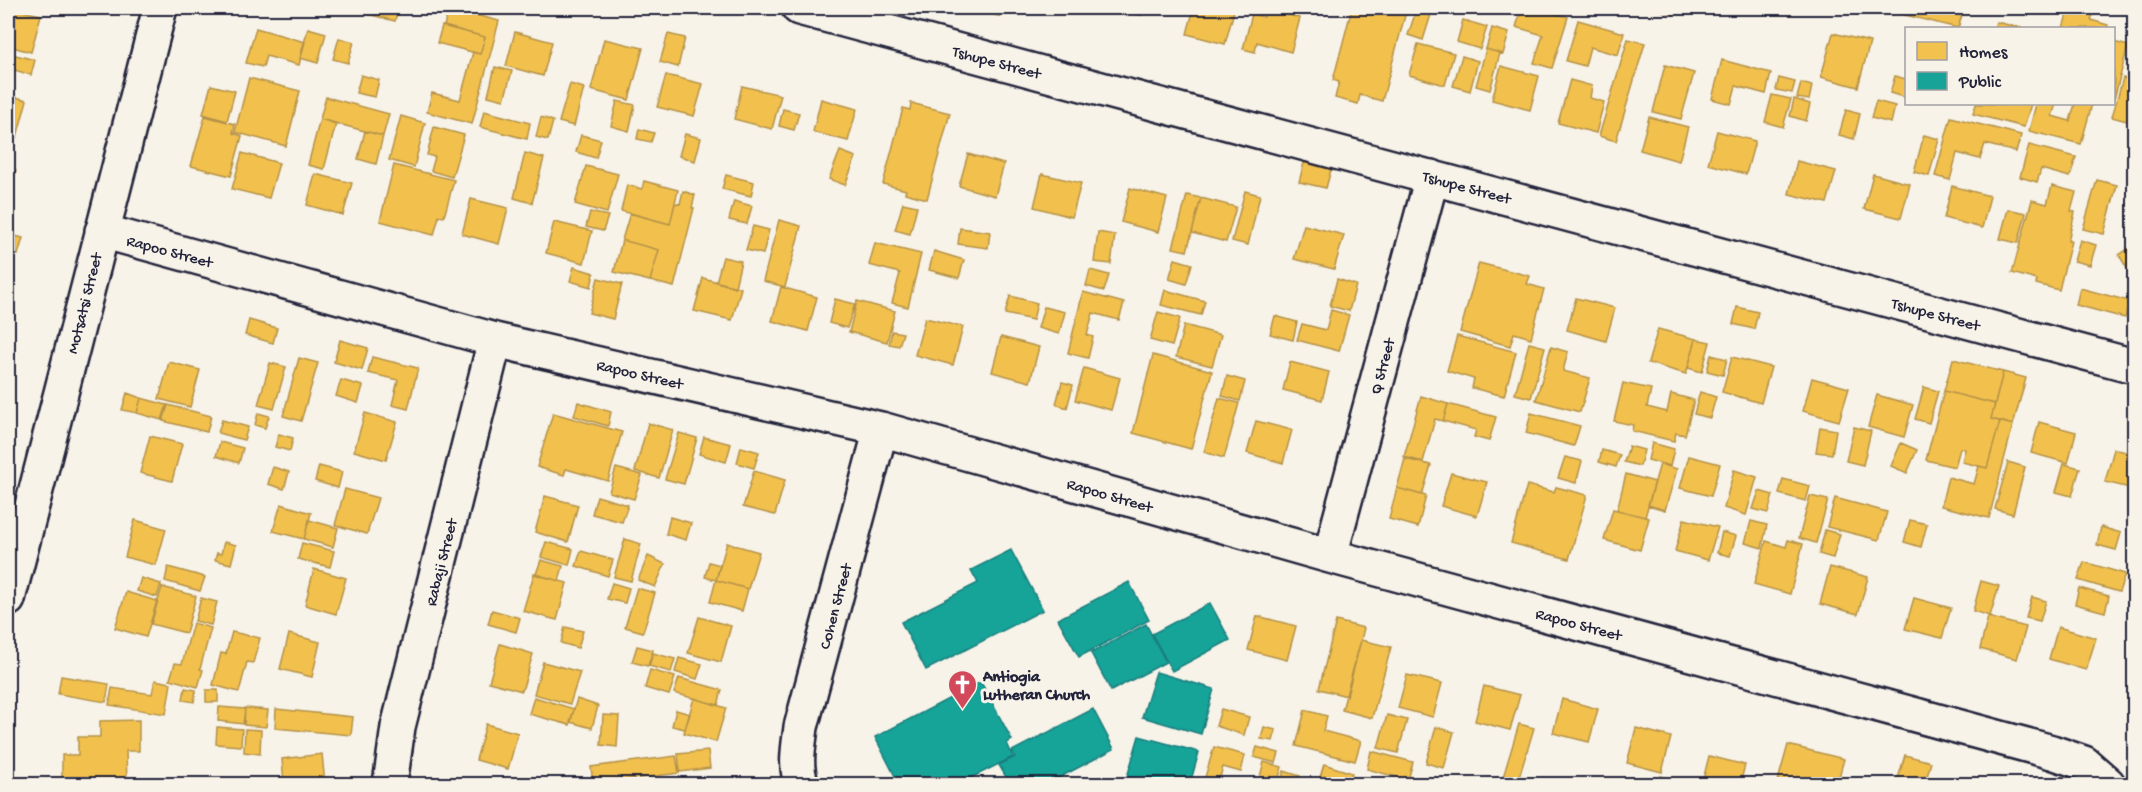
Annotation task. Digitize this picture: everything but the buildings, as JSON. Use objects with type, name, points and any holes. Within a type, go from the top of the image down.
[{"type":"street","name":"Motsatsi Street","points":[[8,599],[160,8]]},
{"type":"street","name":"Tshupe Street","points":[[799,8],[2134,366]]},
{"type":"street","name":"Q Street","points":[[1330,556],[1432,177]]},
{"type":"street","name":"Rapoo Street","points":[[102,231],[495,340],[881,429],[1330,556],[2052,752],[2084,763],[2108,784]]},
{"type":"street","name":"Rabaji Street","points":[[390,784],[398,727],[495,340]]},
{"type":"street","name":"Cohen Street","points":[[802,784],[799,778],[798,755],[801,727],[881,429]]},
{"type":"place","name":"Antiogia Lutheran Church","points":[[962,710]]}]
